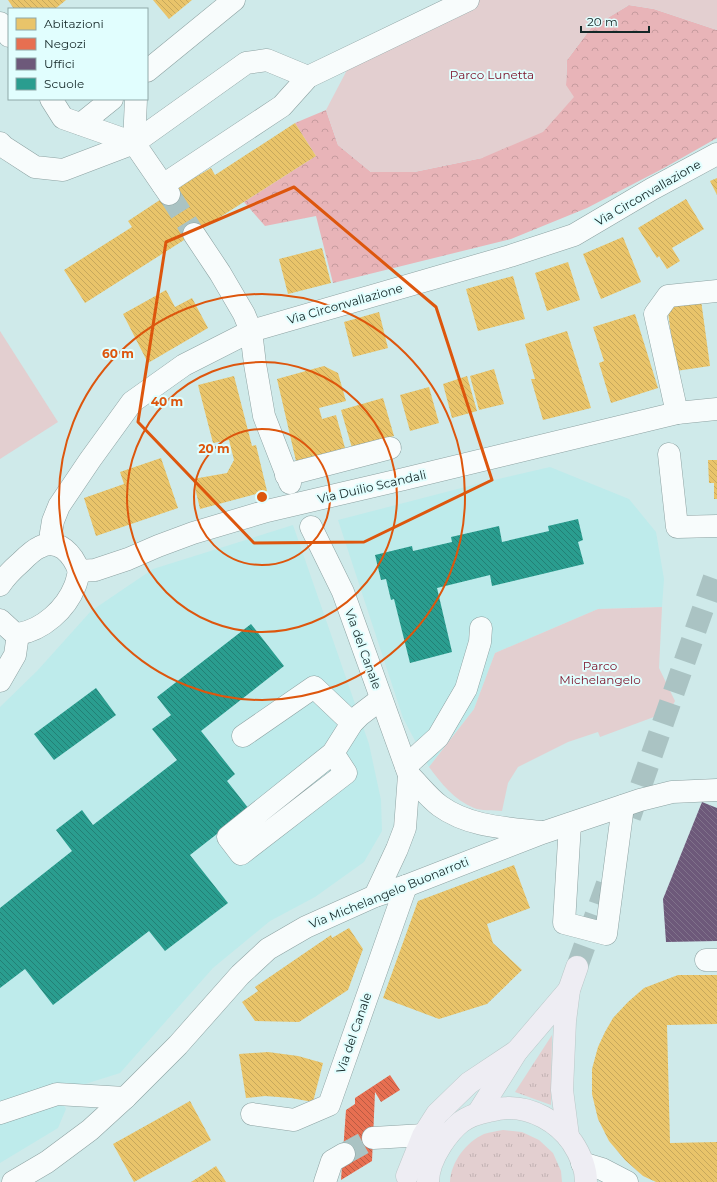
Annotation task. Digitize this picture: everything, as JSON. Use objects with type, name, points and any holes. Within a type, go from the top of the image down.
[{"type":"main road","points":[[568,1136],[562,1090],[565,1021],[568,990],[577,967]]},
{"type":"main road","points":[[478,1114],[517,1051],[568,990]]},
{"type":"main road","points":[[402,1179],[423,1136],[437,1114],[469,1083],[517,1051]]},
{"type":"main road","points":[[428,1182],[428,1176],[434,1156],[448,1134],[462,1122],[478,1114],[508,1108],[531,1112],[552,1122],[568,1136],[576,1149],[584,1172]]},
{"type":"main road","points":[[402,1179],[434,1156]]},
{"type":"street","points":[[148,70],[234,0]]},
{"type":"street","points":[[52,100],[63,118],[134,143],[166,190],[282,106],[308,77],[468,0]]},
{"type":"street","points":[[0,23],[8,35]]},
{"type":"street","points":[[0,143],[35,167],[63,170],[134,143],[246,62],[268,60],[308,77]]},
{"type":"street","points":[[81,124],[111,100]]},
{"type":"street","points":[[134,143],[136,100]]},
{"type":"street","name":"Via Circonvallazione","points":[[50,544],[53,521],[59,506],[132,402],[184,365],[251,331],[510,256],[574,235],[652,189],[717,154]]},
{"type":"street","points":[[194,234],[244,314],[251,331],[264,416],[288,479],[390,448]]},
{"type":"street","points":[[677,413],[655,314],[668,296],[717,291]]},
{"type":"street","name":"Via Duilio Scandali","points":[[79,571],[94,570],[128,559],[193,533],[267,512],[677,413],[717,409]]},
{"type":"street","points":[[669,454],[677,526],[717,526]]},
{"type":"street","name":"Via del Canale","points":[[311,526],[343,592],[408,770],[440,806],[461,818],[478,824],[542,833]]},
{"type":"street","points":[[0,586],[16,566],[29,554],[40,546],[50,544],[60,546],[70,553],[79,571],[70,595],[57,613],[39,626],[26,633],[18,634],[12,632],[0,620]]},
{"type":"street","points":[[408,770],[438,737],[466,689],[480,642],[481,628]]},
{"type":"street","points":[[0,681],[15,655],[18,634]]},
{"type":"street","points":[[243,736],[314,687],[352,723]]},
{"type":"street","points":[[333,753],[346,773],[241,854],[228,837],[333,753],[352,723],[381,699]]},
{"type":"street","name":"Via del Canale","points":[[375,896],[397,850],[405,828],[408,770]]},
{"type":"street","name":"Via Michelangelo Buonarroti","points":[[13,1182],[47,1162],[90,1130],[125,1098],[178,1045],[240,976],[268,949],[306,927],[375,896],[406,886],[542,833],[640,800],[672,792],[714,791]]},
{"type":"street","points":[[570,824],[564,923],[606,934],[623,806]]},
{"type":"street","name":"Via del Canale","points":[[252,1114],[294,1120],[329,1105],[406,886]]},
{"type":"street","points":[[0,1113],[56,1094],[125,1098]]},
{"type":"street","points":[[373,1138],[448,1134]]},
{"type":"street","points":[[325,1182],[332,1161],[344,1154]]},
{"type":"street","points":[[584,1172],[602,1169],[627,1182]]},
{"type":"highlighted area","points":[[294,187],[436,307],[492,480],[364,542],[254,543],[138,422],[166,242]]},
{"type":"shaded area","points":[[550,467],[629,499],[656,532],[664,579],[662,607],[598,609],[495,653],[474,709],[429,767],[403,718],[338,520],[473,485]]},
{"type":"shaded area","points":[[293,525],[369,744],[381,800],[382,831],[364,862],[315,897],[270,921],[213,968],[120,1073],[57,1093],[66,1109],[58,1128],[0,1163],[0,707],[37,671],[91,611],[153,569]]},
{"type":"green space","name":"Parco Lunetta","points":[[477,0],[717,0],[717,30],[654,9],[629,5],[591,28],[567,60],[566,85],[574,97],[543,132],[482,158],[414,172],[371,172],[338,145],[326,110],[347,70]]},
{"type":"green space","points":[[629,5],[654,9],[717,30],[717,138],[664,168],[587,208],[511,239],[333,283],[316,216],[265,226],[244,202],[316,156],[295,123],[326,110],[338,145],[371,172],[414,172],[482,158],[566,85],[567,60],[591,28]]},
{"type":"green space","points":[[0,331],[58,422],[0,459]]},
{"type":"green space","name":"Parco Michelangelo","points":[[662,607],[659,668],[675,701],[670,711],[600,737],[598,732],[568,742],[518,767],[508,783],[502,811],[480,810],[467,805],[448,790],[429,767],[474,709],[495,653],[598,609]]},
{"type":"green space","points":[[552,1035],[551,1105],[515,1092]]},
{"type":"green space","points":[[503,1130],[522,1132],[539,1140],[553,1153],[561,1171],[562,1182],[450,1182],[456,1160],[471,1142],[484,1134]]},
{"type":"building: Abitazioni","points":[[8,0],[66,0],[56,8],[13,8]]},
{"type":"building: Abitazioni","points":[[153,0],[192,0],[169,19]]},
{"type":"building: Abitazioni","points":[[295,123],[316,156],[85,303],[64,270],[132,227],[128,221],[184,184],[211,168],[215,175]]},
{"type":"building: Abitazioni","points":[[717,178],[717,195],[710,181]]},
{"type":"building: Abitazioni","points":[[686,199],[704,229],[672,248],[680,261],[667,269],[659,256],[657,258],[638,228]]},
{"type":"building: Abitazioni","points":[[623,237],[641,282],[601,299],[583,254]]},
{"type":"building: Abitazioni","points":[[322,248],[331,283],[288,294],[279,259]]},
{"type":"building: Abitazioni","points":[[568,262],[580,300],[547,311],[535,273]]},
{"type":"building: Abitazioni","points":[[513,276],[525,319],[478,331],[466,289]]},
{"type":"building: Abitazioni","points":[[166,290],[175,307],[192,298],[208,328],[148,363],[123,314]]},
{"type":"building: Abitazioni","points":[[701,300],[710,366],[676,371],[667,305]]},
{"type":"building: Abitazioni","points":[[379,312],[388,348],[353,357],[344,322]]},
{"type":"building: Abitazioni","points":[[635,314],[658,388],[611,403],[599,363],[604,361],[593,327]]},
{"type":"building: Abitazioni","points":[[567,331],[591,408],[543,420],[531,379],[535,379],[525,344]]},
{"type":"building: Abitazioni","points":[[324,366],[338,373],[346,401],[319,408],[322,419],[336,415],[345,448],[296,461],[277,379]]},
{"type":"building: Abitazioni","points":[[494,369],[504,404],[479,410],[470,376]]},
{"type":"building: Abitazioni","points":[[234,376],[252,446],[256,445],[267,491],[200,509],[193,479],[227,473],[234,460],[229,440],[213,443],[198,385]]},
{"type":"building: Abitazioni","points":[[467,376],[477,411],[452,418],[443,384]]},
{"type":"building: Abitazioni","points":[[429,387],[439,423],[410,431],[400,395]]},
{"type":"building: Abitazioni","points":[[383,398],[394,436],[352,448],[341,410]]},
{"type":"building: Abitazioni","points":[[161,458],[178,508],[96,536],[84,498],[124,484],[120,472]]},
{"type":"building: Abitazioni","points":[[708,460],[717,460],[717,499],[714,499],[714,483],[709,483]]},
{"type":"building: Abitazioni","points":[[514,865],[530,908],[487,924],[493,943],[522,970],[487,1004],[439,1019],[383,998],[418,901]]},
{"type":"building: Abitazioni","points":[[349,928],[363,949],[348,990],[299,1022],[255,1021],[242,1002],[258,991],[255,987],[331,935],[332,938]]},
{"type":"building: Abitazioni","points":[[678,975],[717,975],[717,1024],[667,1025],[670,1143],[717,1142],[717,1182],[656,1182],[643,1176],[625,1160],[609,1141],[598,1119],[592,1094],[592,1069],[598,1047],[613,1018],[644,988]]},
{"type":"building: Abitazioni","points":[[268,1052],[298,1056],[323,1063],[313,1102],[291,1098],[265,1096],[246,1098],[239,1054]]},
{"type":"building: Abitazioni","points":[[190,1101],[211,1140],[134,1182],[113,1144]]},
{"type":"building: Abitazioni","points":[[216,1166],[226,1182],[191,1182]]},
{"type":"building: Negozi","points":[[390,1075],[400,1090],[381,1102],[375,1092],[372,1161],[341,1180],[346,1110],[355,1104],[355,1098]]},
{"type":"building: Uffici","points":[[702,802],[717,808],[717,941],[666,942],[663,899]]},
{"type":"building: Scuole","points":[[578,519],[583,540],[578,542],[584,564],[492,586],[490,575],[437,588],[452,652],[410,663],[394,599],[391,600],[386,579],[381,580],[375,555],[412,546],[413,551],[452,542],[451,537],[499,526],[502,542],[549,531],[548,526]]},
{"type":"building: Scuole","points":[[251,624],[284,666],[201,731],[235,774],[227,781],[249,809],[190,855],[228,903],[165,951],[149,931],[53,1005],[25,969],[0,988],[0,908],[72,851],[56,830],[82,810],[93,825],[177,760],[152,729],[171,715],[157,697]]},
{"type":"building: Scuole","points":[[96,688],[116,715],[54,760],[34,734]]},
{"type":"tunnel","points":[[169,194],[194,234]]},
{"type":"tunnel","points":[[630,817],[717,569]]},
{"type":"tunnel","points":[[577,967],[609,878]]},
{"type":"tunnel","points":[[344,1154],[373,1138]]}]
